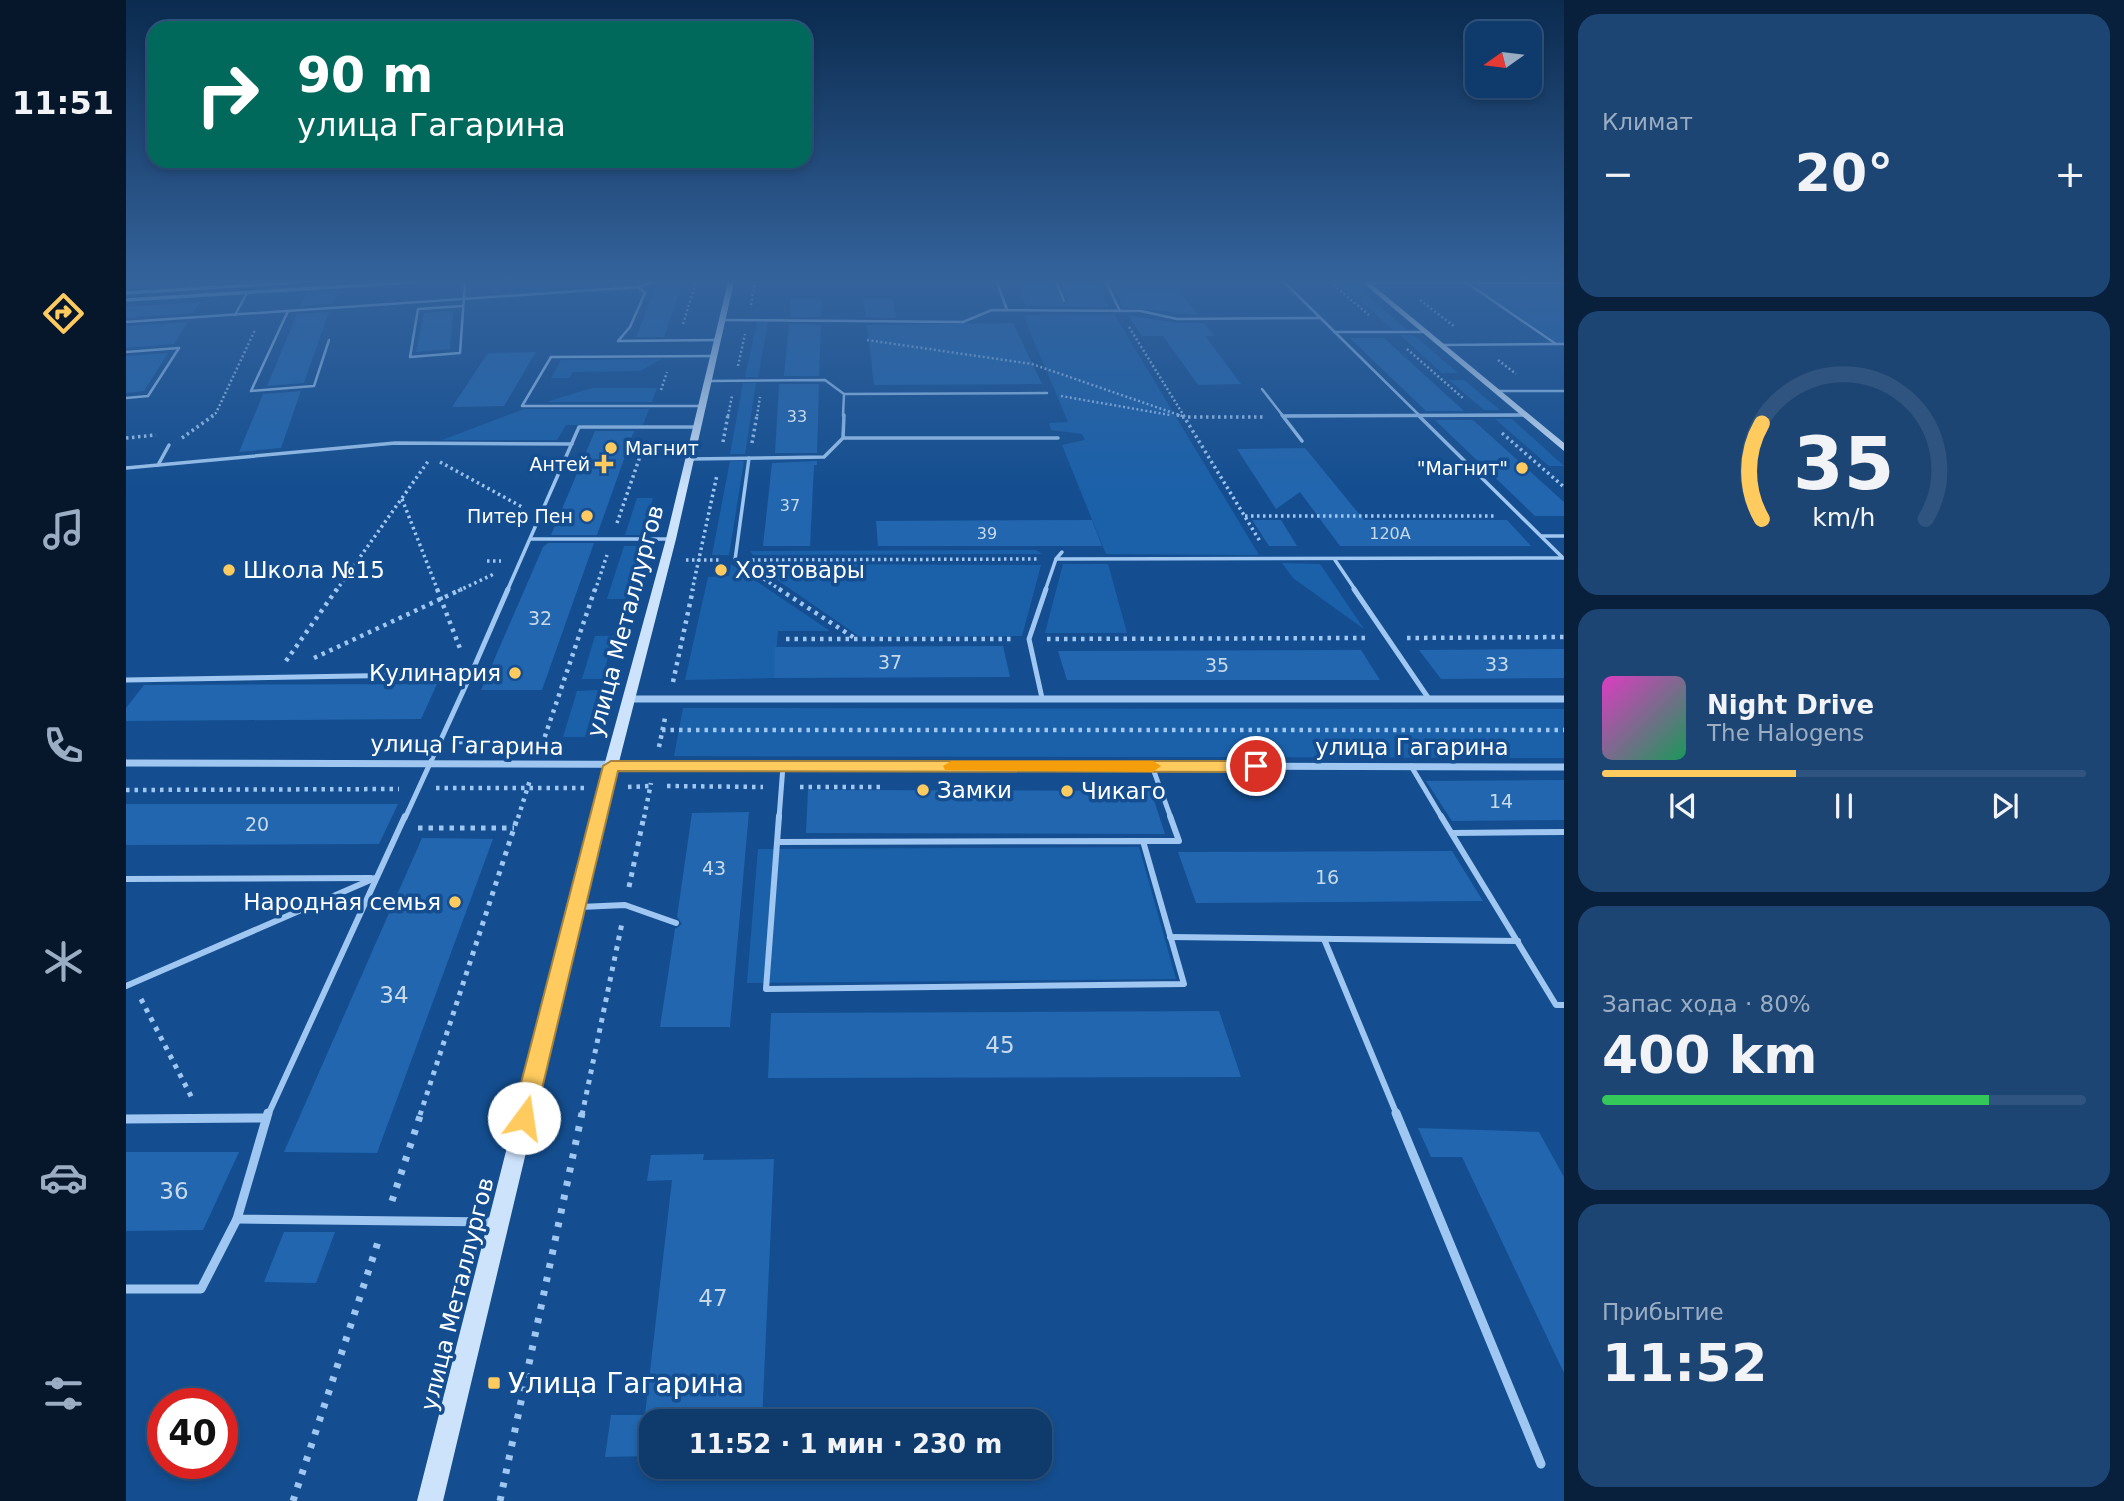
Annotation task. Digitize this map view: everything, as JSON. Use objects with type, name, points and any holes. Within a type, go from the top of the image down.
[{"type":"street","name":"улица Металлургов","points":[[430,1501],[611,766],[631,699],[699,427],[715,352]]},
{"type":"street","points":[[1449,352],[1564,448]]},
{"type":"street","name":"улица Гагарина","points":[[631,699],[1564,699]]},
{"type":"street","name":"улица Гагарина","points":[[126,763],[1564,767]]},
{"type":"lane","points":[[126,398],[148,396],[176,352]]},
{"type":"lane","points":[[269,352],[251,391],[314,386],[325,352]]},
{"type":"lane","points":[[411,352],[410,357],[460,352]]},
{"type":"lane","points":[[696,352],[672,357],[551,357],[522,406],[704,406]]},
{"type":"lane","points":[[1354,352],[1563,558]]},
{"type":"lane","points":[[708,381],[825,380],[844,394],[1047,393]]},
{"type":"lane","points":[[1262,388],[1302,441]]},
{"type":"lane","points":[[1495,391],[1564,391]]},
{"type":"lane","points":[[690,459],[824,457],[843,438],[844,394]]},
{"type":"lane","points":[[1284,416],[1524,415]]},
{"type":"lane","points":[[126,1289],[201,1289],[237,1219],[266,1118],[471,674],[579,427],[699,427]]},
{"type":"lane","points":[[843,438],[1058,438]]},
{"type":"lane","points":[[126,468],[395,443],[572,444]]},
{"type":"lane","points":[[159,465],[169,445]]},
{"type":"lane","points":[[735,560],[749,458]]},
{"type":"lane","points":[[1542,536],[1564,536]]},
{"type":"lane","points":[[531,539],[671,539]]},
{"type":"lane","points":[[1042,698],[1029,639],[1056,559],[1062,552]]},
{"type":"lane","points":[[1056,559],[1563,558]]},
{"type":"lane","points":[[1335,559],[1429,699]]},
{"type":"lane","points":[[126,680],[471,674]]},
{"type":"lane","points":[[783,766],[766,989],[1184,984],[1143,841]]},
{"type":"lane","points":[[779,842],[1179,841],[1153,766]]},
{"type":"lane","points":[[1411,766],[1556,1004],[1564,1005]]},
{"type":"lane","points":[[1452,833],[1564,832]]},
{"type":"lane","points":[[126,879],[375,878]]},
{"type":"lane","points":[[126,986],[375,878]]},
{"type":"lane","points":[[576,908],[625,905],[676,923]]},
{"type":"lane","points":[[1170,937],[1518,941]]},
{"type":"lane","points":[[1324,939],[1541,1464]]},
{"type":"lane","points":[[126,1119],[266,1118]]},
{"type":"lane","points":[[237,1219],[497,1222]]},
{"type":"path","points":[[169,445],[216,413],[246,352]]},
{"type":"path","points":[[945,352],[1032,365],[1184,417]]},
{"type":"path","points":[[1144,352],[1270,559]]},
{"type":"path","points":[[1411,352],[1564,488]]},
{"type":"path","points":[[656,406],[672,357]]},
{"type":"path","points":[[749,458],[763,380]]},
{"type":"path","points":[[1047,393],[1184,417],[1284,416]]},
{"type":"path","points":[[293,1501],[535,766],[650,427]]},
{"type":"path","points":[[275,676],[431,457],[540,517]]},
{"type":"path","points":[[402,498],[439,599],[471,674]]},
{"type":"path","points":[[1245,516],[1504,516]]},
{"type":"path","points":[[666,560],[1056,559]]},
{"type":"path","points":[[735,560],[857,639]]},
{"type":"path","points":[[487,561],[521,561]]},
{"type":"path","points":[[313,658],[521,561]]},
{"type":"path","points":[[786,639],[1564,637]]},
{"type":"path","points":[[662,730],[1564,730]]},
{"type":"path","points":[[126,790],[889,787]]},
{"type":"path","points":[[400,828],[515,828]]},
{"type":"path","points":[[134,983],[203,1119]]},
{"type":"shaded area","points":[[750,352],[763,352],[758,377],[745,377]]},
{"type":"shaded area","points":[[1039,352],[1137,352],[1259,555],[1106,554],[1062,445],[1085,440],[1082,434],[1051,430],[1049,423],[1068,422]]},
{"type":"shaded area","points":[[1419,352],[1434,352],[1458,373],[1442,373]]},
{"type":"shaded area","points":[[662,359],[640,371],[573,372],[569,378],[551,378],[561,360]]},
{"type":"shaded area","points":[[1449,380],[1464,380],[1500,410],[1484,410]]},
{"type":"shaded area","points":[[743,383],[756,383],[745,454],[730,454]]},
{"type":"shaded area","points":[[592,388],[657,388],[652,402],[546,402]]},
{"type":"shaded area","points":[[524,409],[649,409],[643,425],[566,425],[557,440],[442,440]]},
{"type":"shaded area","points":[[1495,419],[1512,419],[1564,466],[1549,466]]},
{"type":"shaded area","points":[[730,461],[744,461],[729,555],[712,555]]},
{"type":"shaded area","points":[[637,498],[653,498],[642,535],[625,535]]},
{"type":"shaded area","points":[[624,546],[641,546],[625,599],[607,599]]},
{"type":"shaded area","points":[[1036,550],[1042,554],[753,555],[750,551]]},
{"type":"shaded area","points":[[1282,563],[1320,564],[1364,629],[1293,578]]},
{"type":"shaded area","points":[[731,564],[830,631],[778,631],[774,678],[685,680],[708,577],[729,576]]},
{"type":"shaded area","points":[[754,564],[1041,565],[1022,636],[860,637]]},
{"type":"shaded area","points":[[1063,564],[1108,564],[1127,633],[1045,633]]},
{"type":"shaded area","points":[[595,636],[614,636],[602,679],[582,679]]},
{"type":"shaded area","points":[[598,690],[585,737],[563,737],[577,691]]},
{"type":"shaded area","points":[[683,708],[1564,709],[1564,758],[674,756]]},
{"type":"shaded area","points":[[1139,847],[1176,979],[747,983],[758,849]]},
{"type":"building","points":[[281,352],[315,352],[304,383],[267,386]]},
{"type":"building","points":[[536,352],[504,406],[452,407],[488,353]]},
{"type":"building","points":[[786,352],[820,352],[819,376],[784,376]]},
{"type":"building","points":[[870,352],[1027,352],[1042,384],[874,385]]},
{"type":"building","points":[[1174,352],[1217,352],[1241,384],[1198,385]]},
{"type":"building","points":[[1365,352],[1399,352],[1464,411],[1426,411]]},
{"type":"building","points":[[168,353],[144,391],[126,393],[126,356]]},
{"type":"building","points":[[779,384],[819,384],[817,453],[775,453]]},
{"type":"building","points":[[301,391],[281,448],[239,452],[263,394]]},
{"type":"building","points":[[1435,420],[1473,420],[1564,502],[1564,516],[1535,516]]},
{"type":"building","points":[[595,431],[634,431],[597,535],[551,535]]},
{"type":"building","points":[[1305,448],[1364,520],[1507,520],[1531,546],[1340,546],[1300,492],[1276,509],[1237,449]]},
{"type":"building","points":[[817,461],[817,465],[814,465],[810,546],[763,546],[772,463]]},
{"type":"building","points":[[1092,520],[1102,546],[878,546],[876,521]]},
{"type":"building","points":[[1252,520],[1281,520],[1297,546],[1269,546]]},
{"type":"building","points":[[548,543],[594,543],[542,690],[481,690],[543,547]]},
{"type":"building","points":[[1003,646],[1010,677],[774,678],[775,647]]},
{"type":"building","points":[[1564,649],[1564,678],[1441,679],[1419,650]]},
{"type":"building","points":[[1361,650],[1380,680],[1067,680],[1058,651]]},
{"type":"building","points":[[437,684],[421,719],[126,721],[126,708],[144,685]]},
{"type":"building","points":[[1564,780],[1564,820],[1452,821],[1426,781]]},
{"type":"building","points":[[808,790],[1151,791],[1165,834],[806,833]]},
{"type":"building","points":[[126,804],[398,804],[379,844],[126,845]]},
{"type":"building","points":[[749,812],[730,1027],[660,1027],[675,929],[682,924],[677,917],[692,813]]},
{"type":"building","points":[[422,838],[493,839],[377,1153],[284,1152]]},
{"type":"building","points":[[1452,851],[1483,901],[1196,903],[1178,852]]},
{"type":"building","points":[[1219,1011],[1241,1077],[768,1078],[771,1013]]},
{"type":"building","points":[[1418,1128],[1539,1132],[1564,1177],[1564,1373],[1462,1157],[1431,1157]]},
{"type":"building","points":[[126,1152],[239,1152],[203,1230],[126,1231]]},
{"type":"building","points":[[704,1154],[703,1160],[774,1159],[763,1409],[646,1409],[672,1180],[647,1181],[651,1155]]},
{"type":"building","points":[[284,1232],[335,1232],[316,1283],[264,1282]]},
{"type":"building","points":[[611,1415],[639,1415],[639,1456],[605,1457]]},
{"type":"slow traffic","points":[[951,766],[1153,766]]},
{"type":"place","name":"Магнит","points":[[611,448]]},
{"type":"place","name":"Антей","points":[[604,464]]},
{"type":"place","name":"\"Магнит\"","points":[[1522,468]]},
{"type":"place","name":"Питер Пен","points":[[587,516]]},
{"type":"place","name":"Школа №15","points":[[229,570]]},
{"type":"place","name":"Хозтовары","points":[[721,570]]},
{"type":"place","name":"Кулинария","points":[[515,673]]},
{"type":"place","name":"Замки","points":[[923,790]]},
{"type":"place","name":"Чикаго","points":[[1067,791]]},
{"type":"place","name":"Народная семья","points":[[455,902]]},
{"type":"place","name":"Улица Гагарина","points":[[494,1383]]},
{"type":"route","points":[[524,1118],[611,766],[1256,766]]}]
